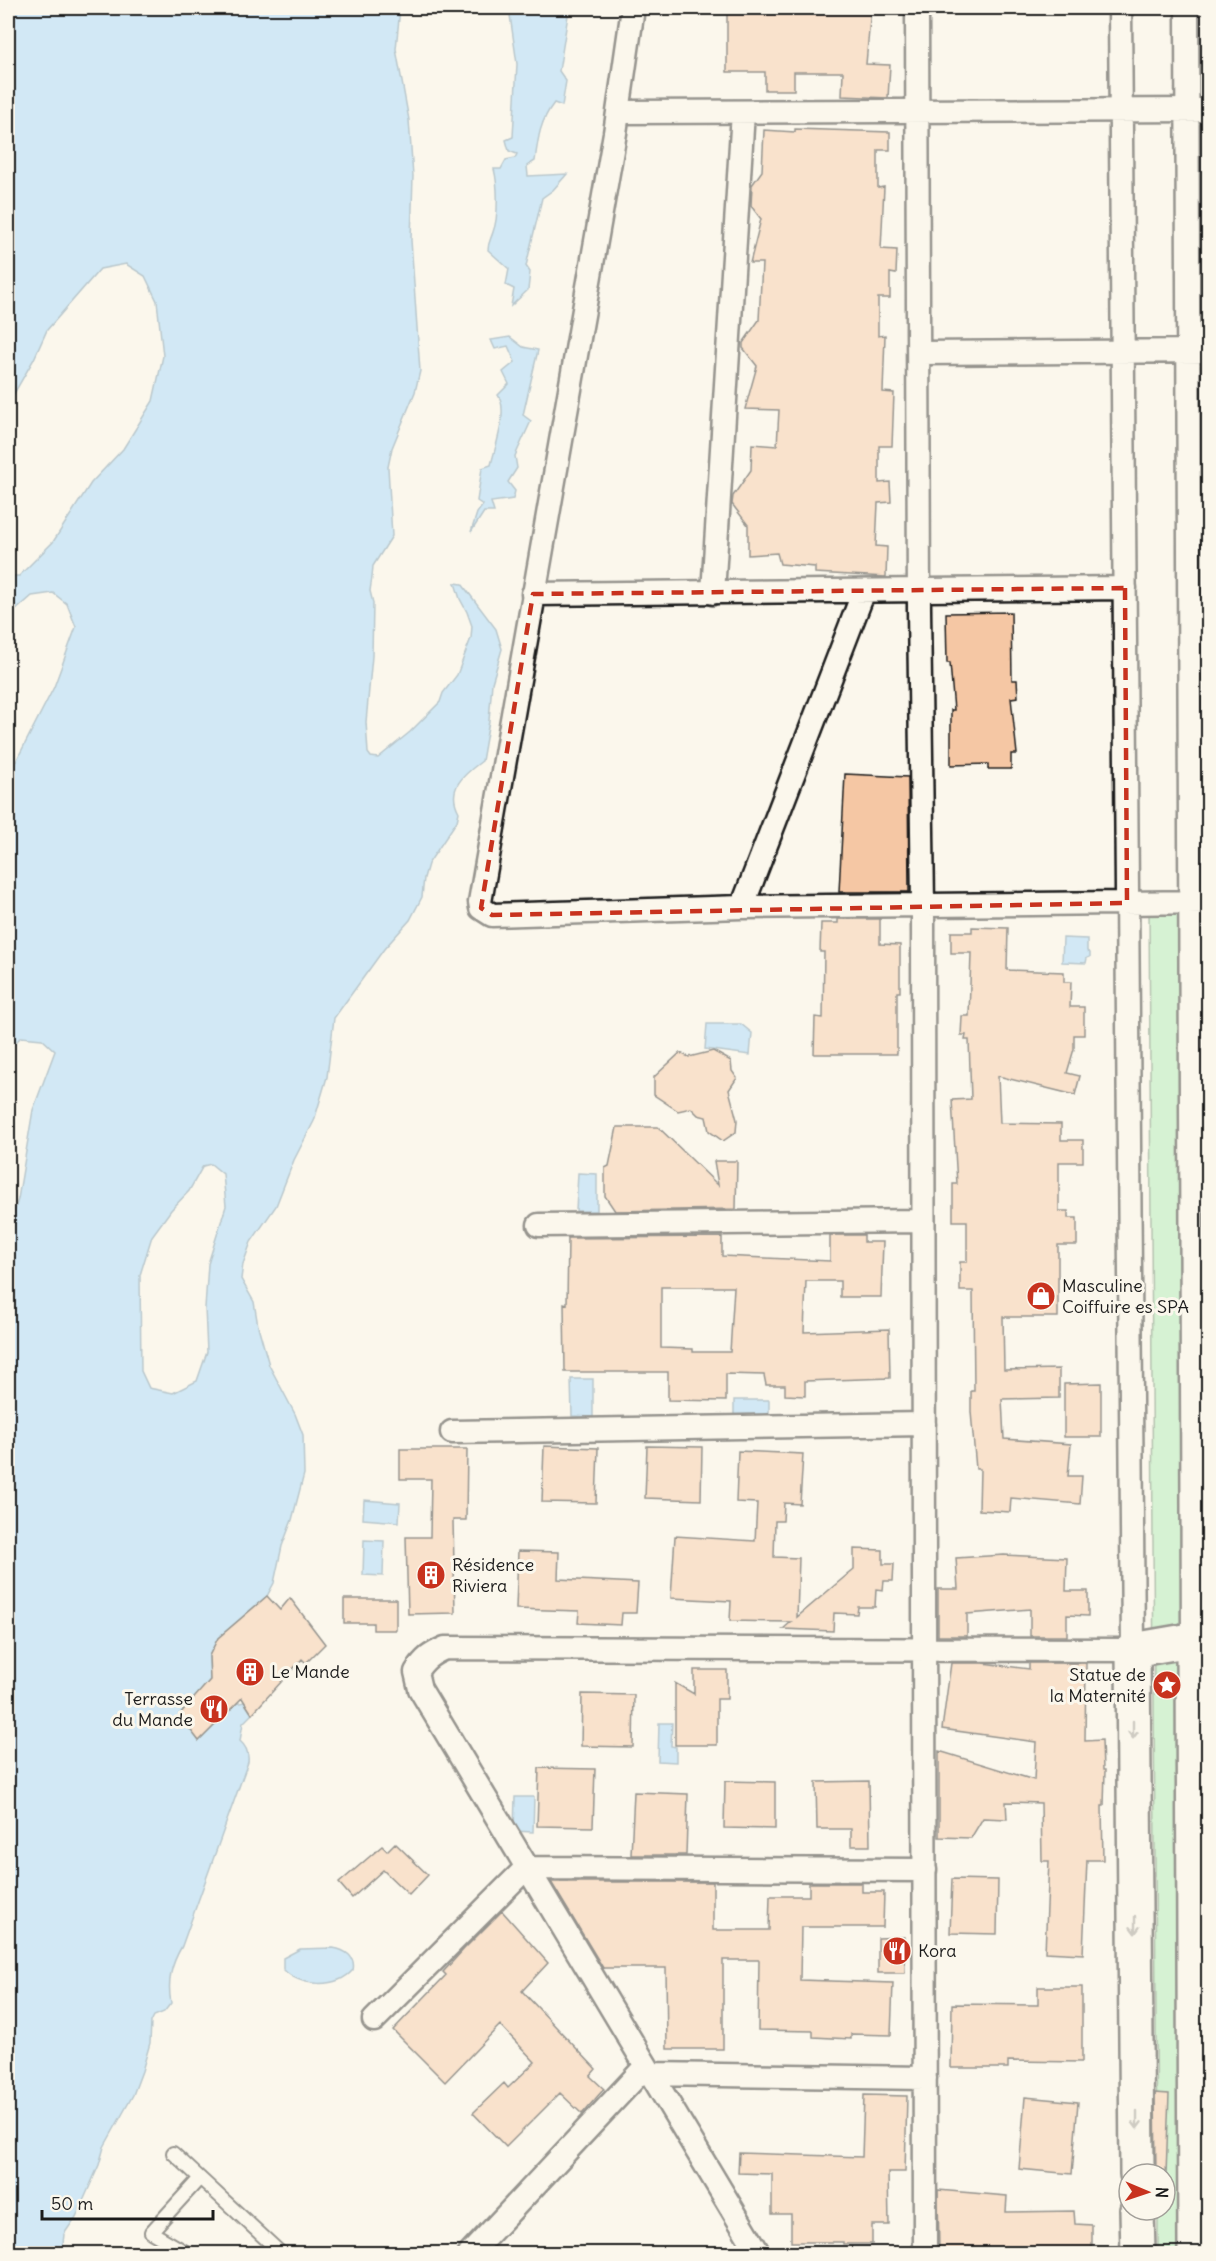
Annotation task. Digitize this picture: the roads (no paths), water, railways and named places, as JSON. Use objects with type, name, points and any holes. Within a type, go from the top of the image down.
[{"type":"street","points":[[633,8],[618,112],[532,594],[480,902],[481,908],[492,915],[742,907],[1199,902]]},
{"type":"street","points":[[917,8],[919,591],[923,905],[925,2253]]},
{"type":"street","points":[[1120,8],[1137,2162]]},
{"type":"street","points":[[1187,8],[1198,110],[1201,1639],[1195,2253]]},
{"type":"street","points":[[618,112],[1198,110]]},
{"type":"street","points":[[713,593],[743,112]]},
{"type":"street","points":[[919,353],[1198,351]]},
{"type":"street","points":[[532,594],[1125,588]]},
{"type":"street","points":[[742,907],[864,591]]},
{"type":"street","points":[[539,1225],[923,1221]]},
{"type":"street","points":[[452,1432],[924,1424]]},
{"type":"street","points":[[759,2253],[420,1689],[416,1672],[423,1661],[445,1648],[1133,1650],[1201,1639]]},
{"type":"street","points":[[374,2020],[526,1868],[925,1870]]},
{"type":"street","points":[[470,2253],[649,2070],[925,2078]]},
{"type":"street","points":[[1137,2222],[1138,2253]]},
{"type":"lane","points":[[173,2153],[282,2253]]},
{"type":"lane","points":[[189,2253],[151,2232],[200,2178]]},
{"type":"water","points":[[8,8],[400,8],[396,49],[409,120],[413,176],[411,240],[420,371],[415,392],[392,448],[388,467],[392,536],[373,566],[370,591],[373,603],[372,656],[366,722],[368,753],[371,757],[378,758],[410,732],[440,702],[443,693],[457,675],[471,638],[472,626],[455,583],[462,584],[496,629],[502,649],[492,683],[489,721],[482,761],[458,783],[454,796],[459,812],[457,821],[428,864],[422,897],[410,920],[384,949],[334,1018],[327,1077],[314,1121],[294,1160],[276,1206],[251,1242],[243,1264],[241,1279],[254,1302],[269,1365],[295,1414],[303,1435],[304,1474],[292,1520],[282,1546],[274,1583],[267,1596],[218,1638],[209,1656],[210,1680],[180,1716],[244,1702],[252,1714],[243,1723],[240,1741],[247,1750],[248,1762],[175,1960],[169,1987],[171,2003],[164,2012],[154,2016],[151,2022],[150,2043],[133,2095],[104,2147],[99,2165],[76,2217],[64,2234],[62,2254],[8,2253],[8,1232],[18,1199],[33,1110],[55,1051],[42,1039],[21,1037],[8,1050],[8,777],[54,687],[76,627],[67,604],[53,593],[32,596],[8,617],[8,576],[19,576],[53,542],[91,483],[123,449],[153,401],[163,356],[157,301],[145,276],[126,264],[100,269],[47,330],[34,359],[8,404]],"holes":[[[211,1164],[223,1174],[226,1206],[208,1264],[205,1308],[207,1352],[197,1381],[173,1393],[149,1388],[141,1371],[140,1275],[152,1236],[171,1210],[189,1191],[203,1166]]]},
{"type":"water","points":[[509,8],[569,9],[559,71],[566,81],[562,106],[554,103],[549,110],[540,130],[535,161],[527,166],[528,176],[567,174],[553,190],[542,198],[526,266],[530,272],[528,290],[511,306],[514,289],[506,285],[509,269],[488,250],[497,209],[494,169],[501,169],[506,160],[515,158],[517,154],[509,151],[506,140],[513,137],[517,64]]},
{"type":"water","points":[[510,337],[523,347],[538,350],[523,415],[531,421],[515,456],[517,468],[508,482],[515,491],[513,499],[491,502],[494,512],[484,512],[471,532],[477,513],[483,505],[477,501],[482,468],[491,465],[502,419],[501,402],[498,395],[509,384],[503,372],[515,362],[508,346],[495,349],[491,340]]},
{"type":"water","points":[[1063,938],[1087,939],[1087,951],[1090,957],[1087,958],[1086,963],[1062,962]]},
{"type":"water","points":[[707,1024],[741,1024],[752,1033],[750,1055],[705,1049]]},
{"type":"water","points":[[578,1173],[597,1174],[597,1211],[576,1211]]},
{"type":"water","points":[[571,1379],[593,1379],[593,1417],[572,1416]]},
{"type":"water","points":[[734,1400],[769,1400],[769,1420],[734,1422]]},
{"type":"water","points":[[364,1500],[400,1503],[399,1522],[363,1519]]},
{"type":"water","points":[[364,1540],[384,1541],[383,1576],[363,1575]]},
{"type":"water","points":[[659,1723],[672,1723],[671,1746],[676,1747],[676,1762],[658,1761]]},
{"type":"water","points":[[515,1797],[534,1797],[533,1832],[514,1831]]},
{"type":"water","points":[[300,1949],[342,1950],[353,1961],[353,1970],[337,1980],[328,1983],[308,1982],[290,1975],[283,1969],[283,1958]]},
{"type":"place","name":"Masculine Coiffuire es SPA","points":[[1041,1296]]},
{"type":"place","name":"Résidence Riviera","points":[[431,1575]]},
{"type":"place","name":"Le Mande","points":[[250,1672]]},
{"type":"place","name":"Statue de la Maternité","points":[[1167,1685]]},
{"type":"place","name":"Terrasse du Mande","points":[[214,1709]]},
{"type":"place","name":"Kora","points":[[897,1951]]}]
